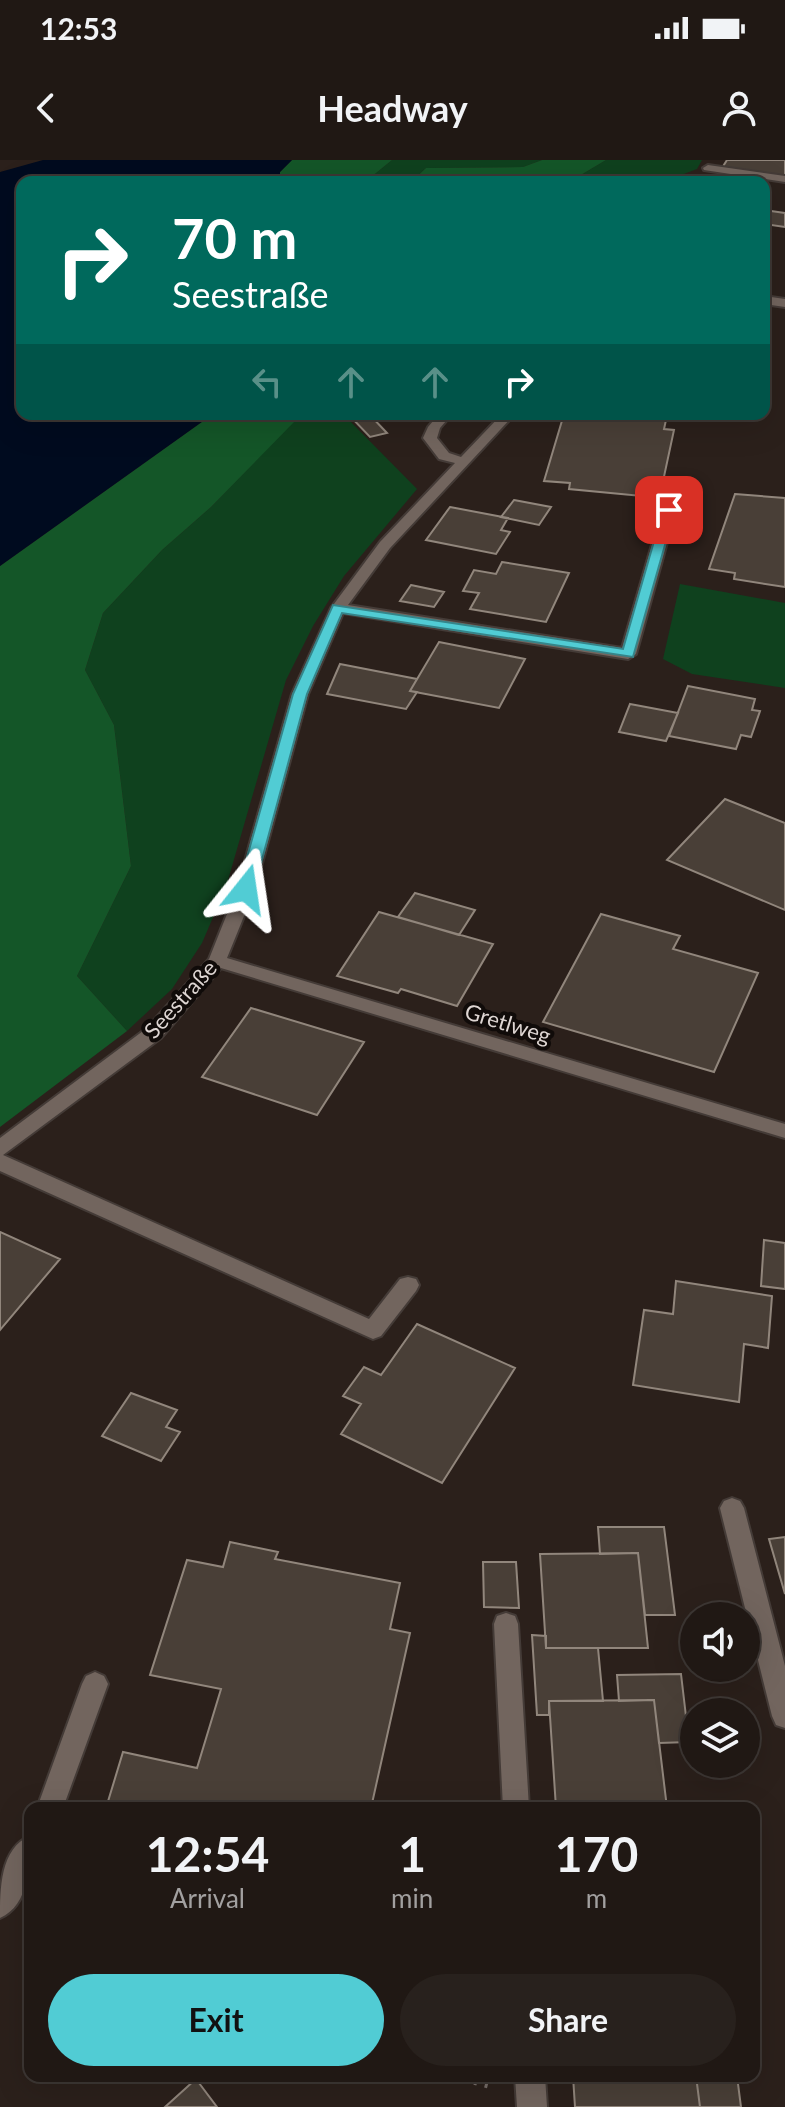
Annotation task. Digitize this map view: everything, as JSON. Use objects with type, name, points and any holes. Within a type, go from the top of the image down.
[{"type":"street","points":[[707,168],[764,176]]},
{"type":"street","points":[[440,420],[430,438],[444,456],[463,461]]},
{"type":"street","name":"Seestraße","points":[[0,1149],[154,1033],[217,961],[246,889],[300,694],[338,608],[385,545],[503,420]]},
{"type":"street","points":[[338,608],[628,654],[669,510]]},
{"type":"street","name":"Gretlweg","points":[[217,961],[785,1131]]},
{"type":"street","points":[[0,1162],[373,1330],[408,1285]]},
{"type":"street","points":[[732,1508],[785,1716]]},
{"type":"street","points":[[506,1624],[516,1802]]},
{"type":"street","points":[[52,1802],[95,1684]]},
{"type":"street","points":[[0,1904],[24,1860]]},
{"type":"street","points":[[530,2082],[532,2107]]},
{"type":"green space","points":[[292,160],[392,160],[372,176],[280,176]]},
{"type":"green space","points":[[392,160],[542,160],[523,167],[426,168],[417,176],[372,176]]},
{"type":"green space","points":[[542,160],[606,160],[579,176],[417,176],[426,168],[523,167]]},
{"type":"green space","points":[[606,160],[702,160],[697,169],[681,176],[579,176]]},
{"type":"green space","points":[[205,420],[296,420],[211,507],[162,550],[103,613],[85,670],[114,725],[131,866],[77,976],[127,1031],[0,1127],[0,566]]},
{"type":"green space","points":[[295,420],[349,420],[417,489],[344,576],[313,626],[286,680],[226,887],[202,943],[172,989],[127,1031],[77,976],[131,866],[114,725],[85,670],[103,613],[162,550],[211,507]]},
{"type":"green space","points":[[680,584],[785,603],[785,688],[692,674],[663,659]]},
{"type":"water","points":[[43,160],[292,160],[280,176],[16,176],[16,420],[205,420],[0,566],[0,172]]},
{"type":"building","points":[[727,160],[785,160],[785,177],[722,168]]},
{"type":"building","points":[[770,211],[785,213],[785,227],[770,225]]},
{"type":"building","points":[[354,420],[375,420],[387,433],[370,437]]},
{"type":"building","points":[[562,420],[666,420],[664,429],[674,430],[662,486],[654,485],[652,497],[569,489],[570,483],[544,481]]},
{"type":"building","points":[[735,494],[785,498],[785,587],[734,579],[735,573],[709,569]]},
{"type":"building","points":[[514,500],[551,507],[539,525],[501,517]]},
{"type":"building","points":[[450,507],[508,518],[501,530],[510,532],[496,554],[426,540]]},
{"type":"building","points":[[502,562],[569,573],[546,622],[470,609],[479,593],[463,591],[474,570],[496,574]]},
{"type":"building","points":[[411,585],[444,592],[434,607],[400,601]]},
{"type":"building","points":[[439,642],[525,659],[499,708],[410,691]]},
{"type":"building","points":[[340,664],[417,679],[410,691],[417,692],[406,709],[327,694]]},
{"type":"building","points":[[688,686],[755,699],[752,710],[760,711],[751,737],[741,735],[736,749],[669,736]]},
{"type":"building","points":[[630,704],[678,713],[666,741],[619,732]]},
{"type":"building","points":[[725,799],[785,823],[785,910],[667,860]]},
{"type":"building","points":[[415,893],[475,910],[459,935],[398,917]]},
{"type":"building","points":[[379,912],[493,944],[457,1006],[401,989],[398,993],[337,976]]},
{"type":"building","points":[[601,914],[680,936],[673,949],[758,973],[714,1072],[543,1022]]},
{"type":"building","points":[[251,1008],[364,1042],[317,1115],[202,1077]]},
{"type":"building","points":[[0,1232],[60,1259],[0,1330]]},
{"type":"building","points":[[764,1240],[785,1243],[785,1289],[761,1286]]},
{"type":"building","points":[[676,1281],[772,1296],[768,1348],[744,1344],[739,1402],[633,1385],[644,1310],[673,1314]]},
{"type":"building","points":[[417,1324],[515,1368],[442,1483],[341,1434],[361,1404],[343,1396],[364,1367],[381,1375]]},
{"type":"building","points":[[131,1393],[177,1410],[166,1427],[180,1432],[161,1461],[102,1436]]},
{"type":"building","points":[[598,1527],[664,1527],[675,1615],[645,1615],[638,1553],[600,1554]]},
{"type":"building","points":[[785,1537],[785,1594],[769,1539]]},
{"type":"building","points":[[230,1542],[278,1552],[275,1559],[400,1583],[390,1629],[410,1633],[372,1802],[108,1802],[123,1752],[197,1768],[221,1689],[150,1675],[187,1560],[223,1567]]},
{"type":"building","points":[[638,1553],[648,1648],[546,1648],[540,1554]]},
{"type":"building","points":[[483,1562],[516,1562],[519,1608],[484,1607]]},
{"type":"building","points":[[532,1635],[546,1636],[546,1648],[598,1648],[603,1701],[549,1701],[549,1715],[537,1715]]},
{"type":"building","points":[[680,1674],[684,1698],[680,1698],[680,1742],[659,1743],[654,1700],[619,1701],[617,1675]]},
{"type":"building","points":[[654,1700],[666,1802],[556,1802],[549,1701]]},
{"type":"building","points":[[193,2082],[198,2082],[217,2107],[165,2107]]},
{"type":"building","points":[[573,2082],[697,2082],[700,2107],[575,2107]]},
{"type":"building","points":[[697,2082],[738,2082],[741,2107],[700,2107]]},
{"type":"route","points":[[246,889],[300,694],[338,608],[628,654],[669,510]]}]
